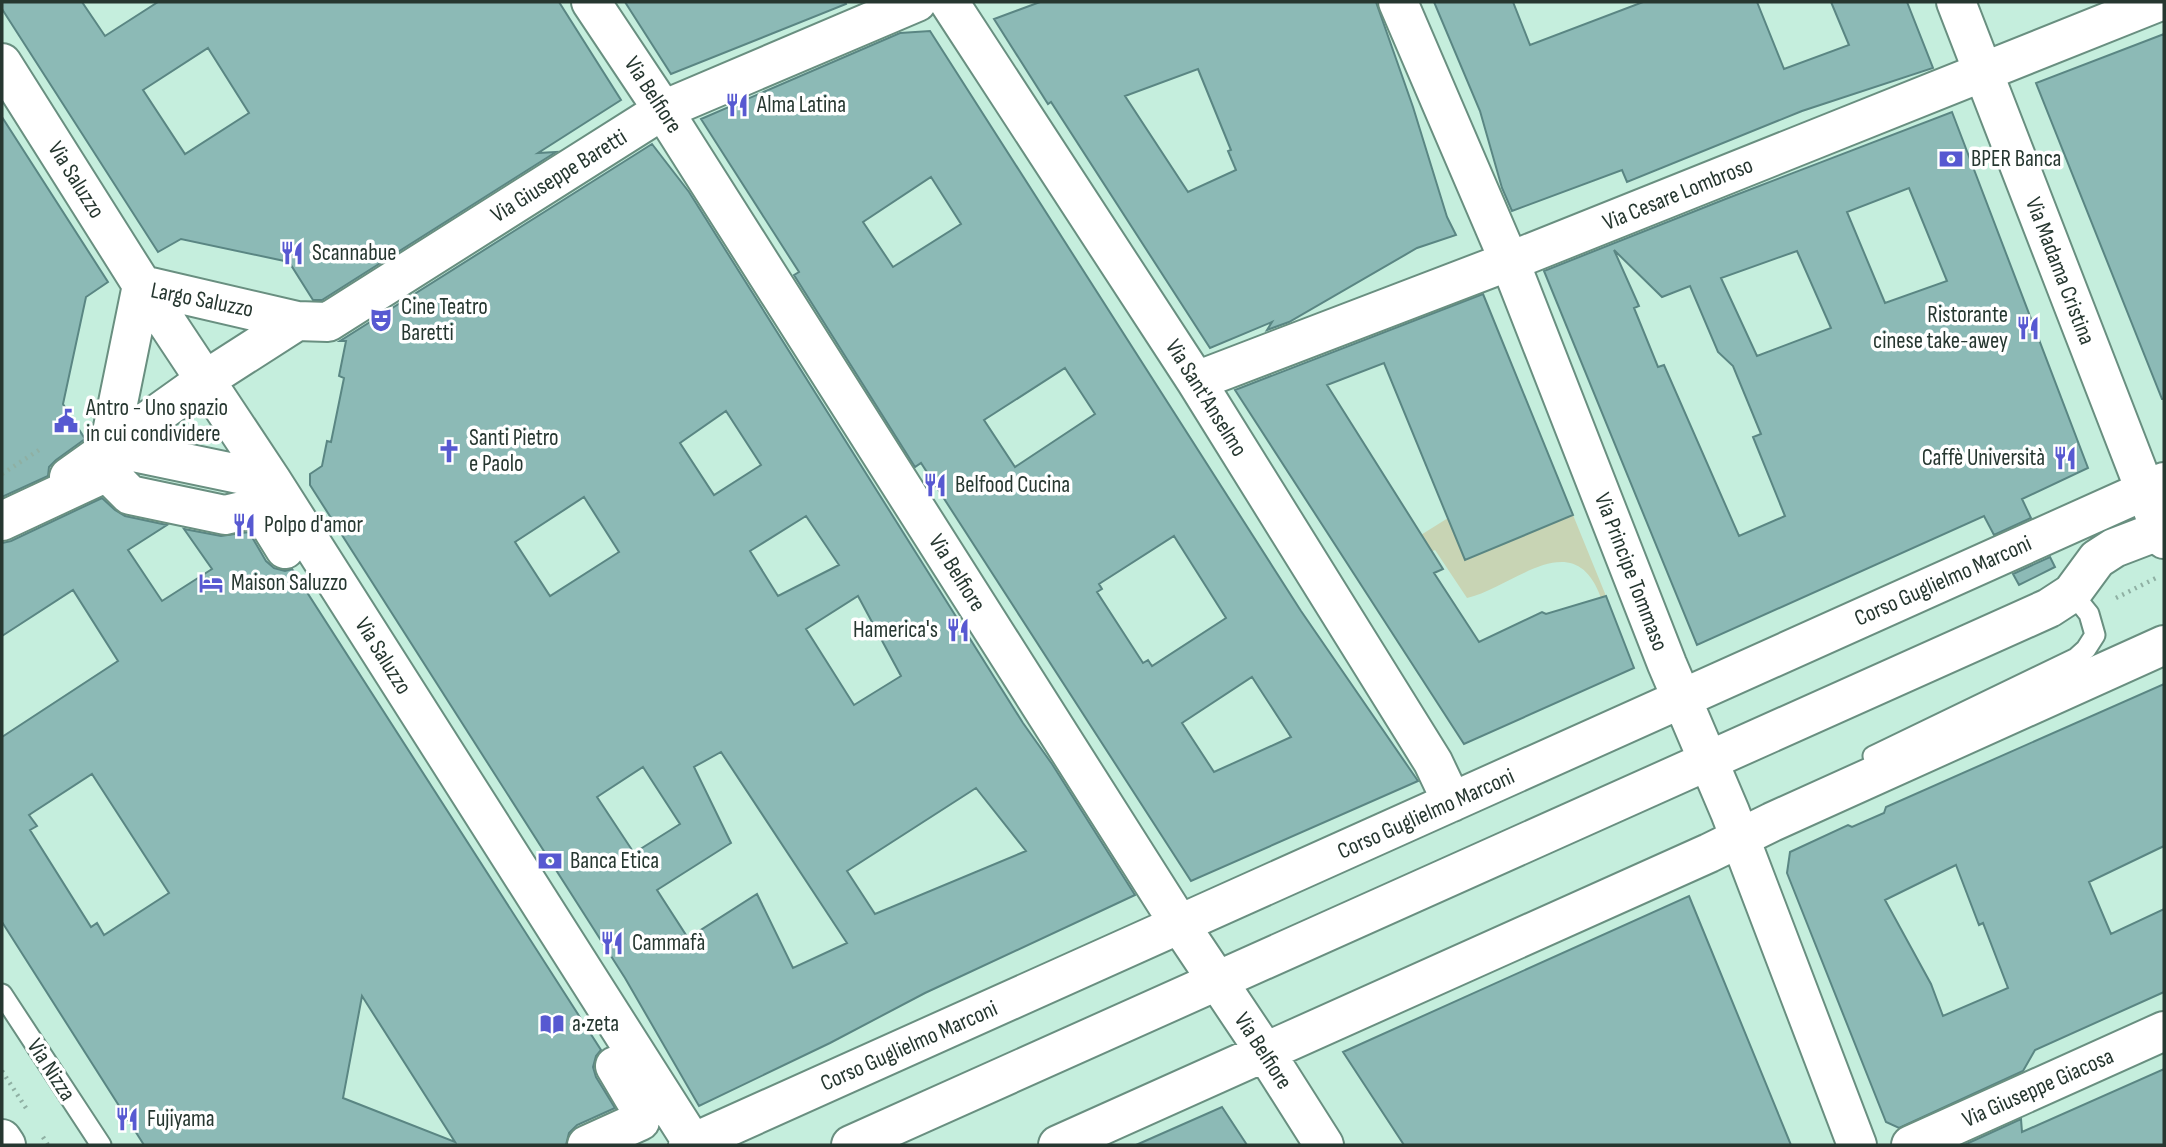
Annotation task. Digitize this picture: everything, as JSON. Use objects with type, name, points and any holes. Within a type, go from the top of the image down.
[{"type":"street","name":"Via Belfiore","points":[[591,2],[663,110],[1180,925],[1324,1145]]},
{"type":"street","name":"Via Giuseppe Baretti","points":[[312,321],[663,110],[917,2]]},
{"type":"street","name":"Via Sant'Anselmo","points":[[949,2],[1196,381],[1433,762],[1452,802]]},
{"type":"street","name":"Via Principe Tommaso","points":[[1398,2],[1509,261],[1709,761],[1857,1145]]},
{"type":"street","name":"Via Madama Cristina","points":[[1956,2],[2155,487],[2162,534]]},
{"type":"street","name":"Via Cesare Lombroso","points":[[1196,381],[1509,261],[2158,2]]},
{"type":"street","name":"Via Saluzzo","points":[[2,63],[142,285],[272,481],[668,1126]]},
{"type":"street","name":"Largo Saluzzo","points":[[103,452],[142,285],[312,321]]},
{"type":"street","name":"Largo Saluzzo","points":[[103,452],[205,380],[312,321]]},
{"type":"street","points":[[2,520],[103,452],[272,481]]},
{"type":"street","points":[[2,520],[107,472],[130,495],[225,515],[259,507],[611,1060],[668,1126]]},
{"type":"street","name":"Corso Guglielmo Marconi","points":[[587,1145],[640,1121],[668,1126],[1180,925],[2155,487]]},
{"type":"street","points":[[851,1145],[2049,608],[2072,593],[2097,559],[2114,548],[2162,534]]},
{"type":"street","points":[[1058,1145],[2164,645]]},
{"type":"street","name":"Via Giuseppe Giacosa","points":[[1911,1145],[2164,1031]]},
{"type":"street","points":[[2,1139],[5,1145]]},
{"type":"lane","points":[[1806,807],[1819,782],[2076,658],[2095,635],[2089,614],[2072,593]]},
{"type":"lane","name":"Via Nizza","points":[[2,994],[101,1145]]},
{"type":"path","points":[[2141,584],[2164,575]]},
{"type":"path","points":[[2,1071],[22,1102]]},
{"type":"green space","points":[[1573,515],[1606,596],[1601,598],[1589,576],[1575,565],[1559,562],[1523,573],[1467,598],[1435,550],[1426,554],[1416,538],[1448,518],[1466,560]]},
{"type":"building","points":[[2,2],[82,2],[105,36],[158,2],[559,2],[621,100],[538,153],[556,152],[322,300],[313,300],[289,262],[181,239],[158,252],[2,9]],"holes":[[[208,48],[249,113],[185,154],[143,90]]]},
{"type":"building","points":[[625,2],[845,2],[846,4],[671,74]]},
{"type":"building","points":[[1040,2],[1376,2],[1413,107],[1447,217],[1456,235],[1417,248],[1289,322],[1267,330],[1272,322],[1210,348],[994,19]],"holes":[[[1198,69],[1231,150],[1228,151],[1236,170],[1188,192],[1125,96]]]},
{"type":"building","points":[[1434,2],[1513,2],[1530,45],[1643,2],[1757,2],[1784,69],[1849,45],[1831,2],[1907,2],[1933,68],[1802,111],[1627,182],[1622,170],[1512,211],[1502,188],[1480,111]]},
{"type":"building","points":[[930,31],[1301,611],[1418,781],[1191,881],[921,463],[915,467],[794,275],[799,272],[701,119],[900,33]],"holes":[[[931,177],[961,224],[893,267],[863,222]],[[1065,368],[1095,414],[1015,467],[984,420]],[[1174,536],[1226,618],[1152,666],[1148,660],[1143,663],[1097,592],[1102,589],[1099,584]],[[1252,677],[1291,737],[1214,772],[1182,723]]]},
{"type":"building","points":[[2164,34],[2164,399],[2162,399],[2036,83]]},
{"type":"building","points":[[1952,112],[2088,468],[2022,499],[2031,518],[1994,535],[1984,516],[1697,645],[1544,271]],"holes":[[[1909,188],[1947,281],[1885,303],[1847,212]],[[1614,250],[1662,297],[1690,286],[1718,352],[1733,366],[1761,434],[1753,437],[1785,516],[1739,536],[1664,365],[1658,367],[1634,308],[1639,306]],[[1797,251],[1831,328],[1757,356],[1721,278]]]},
{"type":"building","points":[[2,117],[108,282],[86,297],[63,404],[85,439],[49,467],[48,476],[2,497]]},
{"type":"building","points":[[652,144],[689,192],[1023,723],[1135,895],[925,993],[830,1043],[699,1106],[625,978],[310,485],[310,474],[322,466],[327,441],[331,442],[344,378],[339,376],[346,341],[340,341]],"holes":[[[726,411],[761,465],[714,495],[680,443]],[[584,497],[619,552],[550,596],[515,542]],[[806,516],[839,565],[778,596],[750,551]],[[858,596],[901,676],[854,705],[806,629]],[[721,752],[847,943],[793,968],[757,894],[688,938],[657,890],[731,843],[694,767]],[[643,767],[680,824],[634,853],[597,797]],[[976,788],[1026,851],[875,914],[847,871]]]},
{"type":"building","points":[[1483,294],[1573,515],[1465,560],[1384,363],[1327,385],[1443,569],[1434,573],[1479,642],[1542,612],[1546,614],[1606,596],[1634,668],[1464,744],[1235,390]]},
{"type":"building","points":[[102,498],[125,516],[167,525],[128,550],[162,601],[212,569],[184,529],[221,536],[249,532],[266,561],[274,568],[285,571],[292,569],[601,1050],[593,1067],[615,1108],[577,1125],[569,1133],[566,1145],[144,1145],[2,922],[2,737],[118,661],[73,590],[2,636],[2,543]],"holes":[[[92,774],[169,893],[104,935],[97,923],[91,927],[30,830],[37,826],[29,815]],[[362,996],[455,1142],[343,1098]]]},
{"type":"building","points":[[2050,557],[2055,567],[2019,585],[2013,574]]},
{"type":"building","points":[[2164,684],[2164,846],[2089,882],[2111,934],[2164,909],[2164,992],[2035,1050],[2023,1071],[1899,1128],[1886,1122],[1787,873],[1790,852],[1848,825],[1852,827],[1884,813],[1886,807]],"holes":[[[1956,865],[1979,925],[1983,923],[2008,988],[1943,1016],[1931,984],[1885,900]]]},
{"type":"building","points":[[1689,896],[1791,1145],[1404,1145],[1343,1052]]},
{"type":"building","points":[[2164,1069],[2164,1145],[1964,1145],[2021,1119],[2022,1132]]},
{"type":"building","points":[[1222,1107],[1247,1145],[1136,1145]]},
{"type":"place","name":"Alma Latina","points":[[737,105]]},
{"type":"place","name":"BPER Banca","points":[[1951,159]]},
{"type":"place","name":"Scannabue","points":[[292,253]]},
{"type":"place","name":"Cine Teatro Baretti","points":[[381,320]]},
{"type":"place","name":"Ristorante cinese take-awey","points":[[2028,328]]},
{"type":"place","name":"Antro - Uno spazio in cui condividere","points":[[66,421]]},
{"type":"place","name":"Santi Pietro e Paolo","points":[[449,451]]},
{"type":"place","name":"Caffè Università","points":[[2065,458]]},
{"type":"place","name":"Belfood Cucina","points":[[935,485]]},
{"type":"place","name":"Polpo d'amor","points":[[244,525]]},
{"type":"place","name":"Maison Saluzzo","points":[[211,583]]},
{"type":"place","name":"Hamerica's","points":[[958,630]]},
{"type":"place","name":"Banca Etica","points":[[550,861]]},
{"type":"place","name":"Cammafà","points":[[612,943]]},
{"type":"place","name":"a•zeta","points":[[552,1024]]},
{"type":"place","name":"Fujiyama","points":[[127,1119]]}]
